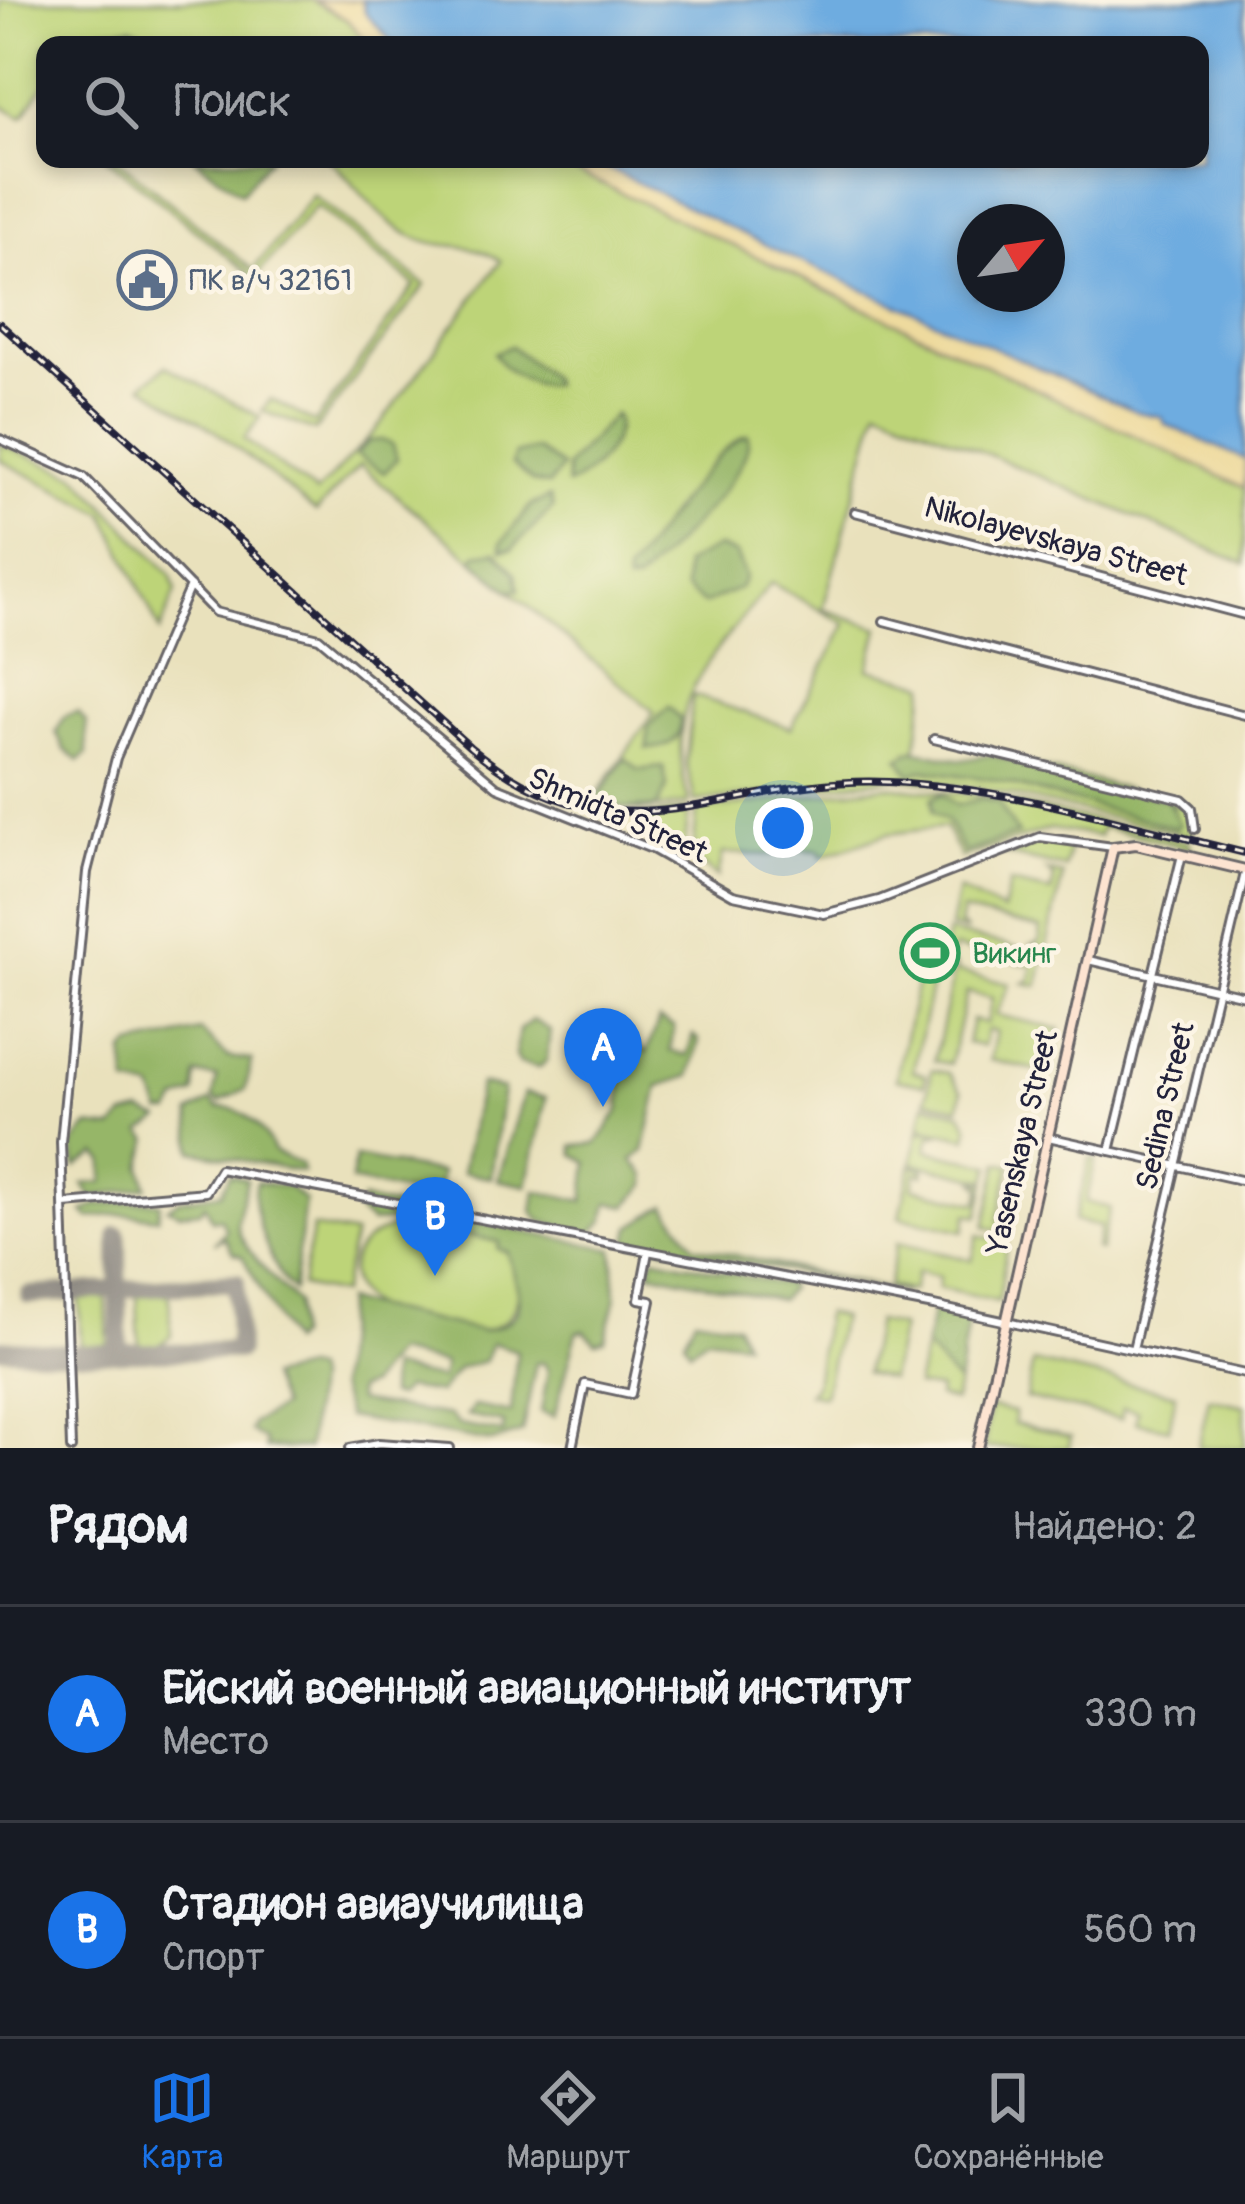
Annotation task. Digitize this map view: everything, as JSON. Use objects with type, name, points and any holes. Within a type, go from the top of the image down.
[{"type":"street","name":"Shmidta Street","points":[[0,439],[76,470],[215,612],[328,644],[503,790],[654,850],[733,895],[819,914],[856,907],[1040,838],[1113,847],[1136,844],[1245,872]]},
{"type":"street","name":"Nikolayevskaya Street","points":[[855,512],[1245,615]]},
{"type":"street","points":[[71,1448],[62,1142],[94,830],[128,725],[190,586]]},
{"type":"street","points":[[884,621],[1245,716]]},
{"type":"street","points":[[934,739],[1182,799],[1192,808],[1196,829]]},
{"type":"street","name":"Yasenskaya Street","points":[[978,1448],[1113,847]]},
{"type":"street","points":[[1110,1151],[1182,855]]},
{"type":"street","name":"Sedina Street","points":[[1133,1349],[1245,872]]},
{"type":"street","points":[[1088,961],[1245,996]]},
{"type":"street","points":[[1048,1137],[1245,1181]]},
{"type":"street","points":[[65,1204],[206,1192],[220,1169],[1245,1373]]},
{"type":"street","points":[[572,1448],[585,1384],[631,1394],[651,1301],[638,1299],[648,1252]]},
{"type":"street","points":[[350,1448],[379,1442],[451,1448]]},
{"type":"green space","points":[[0,0],[312,0],[347,20],[361,36],[148,36],[132,27],[103,30],[97,36],[36,36],[36,97],[23,117],[0,105]]},
{"type":"green space","points":[[132,27],[148,36],[97,36],[103,30]]},
{"type":"green space","points":[[118,168],[128,168],[253,270],[313,195],[425,285],[315,431],[262,411],[271,399],[315,423],[415,285],[316,206],[255,278]]},
{"type":"green space","points":[[207,168],[262,168],[241,193]]},
{"type":"green space","points":[[337,168],[569,168],[1245,488],[1245,564],[878,407],[823,609],[879,628],[869,669],[926,684],[916,751],[908,751],[922,770],[995,780],[1070,801],[1174,807],[1167,799],[1188,808],[1192,836],[981,788],[896,778],[695,802],[686,762],[693,695],[791,728],[846,624],[771,583],[711,658],[686,707],[681,735],[689,803],[640,811],[591,803],[654,712],[360,465],[316,512],[217,432],[142,385],[166,366],[260,417],[244,439],[316,493],[375,431],[501,261],[478,250],[424,241],[399,229]]},
{"type":"green space","points":[[511,346],[551,378],[552,385],[527,381],[505,366],[494,353]]},
{"type":"green space","points":[[615,414],[616,434],[604,456],[567,485],[567,466]]},
{"type":"green space","points":[[748,435],[746,451],[723,491],[637,582],[627,583],[626,574],[702,474]]},
{"type":"green space","points":[[369,441],[393,445],[397,459],[384,473],[356,455]]},
{"type":"green space","points":[[0,444],[76,475],[171,575],[176,591],[160,631],[105,514],[0,460]]},
{"type":"green space","points":[[536,449],[562,467],[549,485],[533,482],[512,464],[515,454]]},
{"type":"green space","points":[[550,497],[553,508],[512,549],[502,550],[501,543],[531,505]]},
{"type":"green space","points":[[718,547],[736,554],[745,577],[740,588],[704,604],[685,589],[685,564]]},
{"type":"green space","points":[[496,551],[516,574],[519,590],[508,590],[473,560],[476,554]]},
{"type":"green space","points":[[669,707],[680,718],[679,733],[667,745],[647,749],[648,727]]},
{"type":"green space","points":[[77,712],[86,722],[87,754],[79,761],[65,750],[56,732],[65,716]]},
{"type":"green space","points":[[913,750],[962,760],[990,755],[1167,799],[1180,825],[1176,828],[995,780],[922,770],[910,774],[899,758]]},
{"type":"green space","points":[[625,758],[639,770],[663,767],[667,787],[657,807],[626,809],[597,800]]},
{"type":"green space","points":[[885,786],[985,796],[1189,842],[1191,849],[1102,827],[1099,836],[1050,829],[961,858],[945,827],[887,834],[822,856],[820,851],[776,847],[774,855],[723,853],[718,877],[693,858],[697,810]]},
{"type":"green space","points":[[942,794],[957,805],[980,799],[998,802],[1018,834],[964,853],[948,822],[933,812],[932,798]]},
{"type":"green space","points":[[689,809],[684,856],[638,817]]},
{"type":"green space","points":[[1046,840],[1070,845],[1065,868],[1004,854]]},
{"type":"green space","points":[[1047,871],[1063,875],[1046,949],[1031,945],[1039,942],[1041,929],[962,911],[959,924],[967,931],[950,927],[958,890],[1003,911],[1010,883],[1051,892],[1054,878]]},
{"type":"green space","points":[[948,932],[1045,954],[1038,986],[1024,983],[1031,980],[1033,966],[954,948],[950,962],[957,968],[941,964]]},
{"type":"green space","points":[[921,964],[949,970],[947,979],[929,976],[927,986],[931,988],[913,1071],[926,1075],[924,1085],[896,1079]]},
{"type":"green space","points":[[954,971],[1010,984],[996,1015],[1060,1029],[1050,1073],[990,1060],[996,1032],[987,1030],[983,1046],[967,1043],[972,1020],[987,1023],[992,998],[967,992],[950,1064],[934,1061]]},
{"type":"green space","points":[[532,1020],[550,1030],[547,1060],[539,1068],[519,1063],[515,1056],[519,1030]]},
{"type":"green space","points":[[659,1020],[674,1027],[670,1051],[687,1055],[693,1035],[699,1040],[690,1076],[659,1086],[644,1151],[633,1160],[646,1175],[646,1185],[627,1206],[608,1203],[604,1221],[591,1233],[540,1221],[533,1211],[536,1191],[584,1201],[588,1162],[574,1154],[573,1146],[596,1144],[620,1110],[625,1041],[632,1039],[646,1053]]},
{"type":"green space","points":[[201,1031],[228,1057],[252,1060],[245,1090],[219,1102],[213,1098],[217,1077],[196,1075],[195,1094],[177,1101],[171,1113],[161,1113],[153,1090],[128,1085],[124,1053],[131,1046]]},
{"type":"green space","points":[[932,1070],[949,1073],[962,1092],[959,1108],[926,1100]]},
{"type":"green space","points":[[480,1084],[503,1089],[491,1178],[462,1172]]},
{"type":"green space","points":[[524,1093],[546,1098],[527,1186],[498,1180]]},
{"type":"green space","points":[[211,1101],[218,1108],[244,1115],[274,1152],[301,1164],[303,1172],[193,1151],[190,1113]]},
{"type":"green space","points":[[925,1104],[962,1113],[969,1127],[967,1138],[920,1127]]},
{"type":"green space","points":[[142,1112],[160,1120],[142,1132],[149,1140],[142,1167],[147,1187],[92,1197],[83,1184],[104,1182],[104,1161],[97,1154],[76,1167],[72,1146],[88,1126],[113,1129],[125,1116]]},
{"type":"green space","points":[[919,1130],[938,1134],[929,1138],[927,1150],[991,1165],[987,1180],[912,1163]]},
{"type":"green space","points":[[355,1157],[441,1173],[436,1198],[351,1181]]},
{"type":"green space","points":[[1090,1158],[1096,1159],[1086,1202],[1110,1208],[1100,1250],[1096,1249],[1100,1227],[1074,1221]]},
{"type":"green space","points":[[999,1162],[1011,1165],[998,1221],[1011,1224],[1009,1233],[985,1227]]},
{"type":"green space","points":[[911,1166],[924,1169],[923,1175],[916,1173],[913,1188],[978,1203],[982,1188],[976,1181],[986,1183],[979,1216],[968,1214],[964,1231],[900,1217]]},
{"type":"green space","points":[[230,1174],[247,1180],[237,1221],[245,1244],[296,1302],[296,1337],[290,1343],[242,1256],[233,1253],[225,1237],[214,1243],[226,1230],[220,1218],[212,1220],[205,1204],[200,1211],[179,1213],[168,1208],[179,1200],[221,1193]]},
{"type":"green space","points":[[257,1182],[288,1187],[305,1201],[293,1290],[278,1271],[264,1239],[255,1205]]},
{"type":"green space","points":[[362,1200],[440,1215],[437,1229],[393,1220],[371,1223],[359,1213]]},
{"type":"green space","points":[[160,1203],[158,1218],[89,1218],[83,1212],[96,1205]]},
{"type":"green space","points":[[666,1205],[694,1246],[906,1293],[628,1241],[631,1227]]},
{"type":"green space","points":[[393,1220],[500,1242],[518,1280],[515,1306],[508,1317],[481,1331],[398,1317],[362,1298],[353,1283],[352,1263],[358,1250],[391,1228]]},
{"type":"green space","points":[[465,1220],[613,1249],[616,1298],[605,1339],[595,1342],[584,1330],[577,1332],[554,1417],[541,1412],[548,1371],[544,1363],[536,1363],[522,1432],[492,1442],[347,1417],[338,1387],[345,1301],[481,1331],[500,1326],[517,1310],[508,1252],[498,1249],[499,1242],[462,1234]],"holes":[[[492,1343],[517,1351],[511,1413],[474,1406],[467,1416],[504,1423],[503,1433],[459,1425],[450,1416],[357,1401],[357,1390],[370,1385],[394,1353],[444,1364],[441,1379],[390,1368],[389,1395],[397,1397],[405,1388],[439,1393],[459,1368],[485,1361]]]},
{"type":"green space","points":[[313,1227],[354,1235],[341,1294],[301,1286]]},
{"type":"green space","points":[[978,1235],[1007,1242],[999,1302],[938,1288],[939,1277],[917,1272],[912,1291],[888,1286],[897,1243],[972,1260]]},
{"type":"green space","points":[[653,1257],[789,1289],[780,1300],[650,1272]]},
{"type":"green space","points":[[169,1290],[171,1336],[152,1350],[139,1350],[137,1292]]},
{"type":"green space","points":[[106,1295],[108,1351],[86,1350],[81,1343],[79,1297]]},
{"type":"green space","points":[[933,1309],[969,1316],[958,1384],[925,1347]]},
{"type":"green space","points":[[825,1313],[841,1317],[824,1396],[808,1393],[815,1386]]},
{"type":"green space","points":[[695,1317],[736,1324],[744,1342],[706,1337],[690,1350],[684,1341]]},
{"type":"green space","points":[[876,1321],[901,1327],[890,1379],[865,1373]]},
{"type":"green space","points":[[925,1347],[958,1384],[954,1401],[938,1397],[939,1389],[916,1386]]},
{"type":"green space","points":[[1033,1362],[1176,1394],[1169,1429],[1136,1422],[1138,1411],[1123,1408],[1121,1419],[1026,1398]]},
{"type":"green space","points":[[313,1371],[315,1380],[308,1448],[265,1448],[265,1441],[250,1431],[253,1423],[281,1407],[269,1377]]},
{"type":"green space","points":[[1209,1398],[1245,1406],[1245,1448],[1198,1448]]},
{"type":"green space","points":[[990,1407],[1014,1412],[1014,1424],[1071,1437],[1069,1448],[984,1448]]},
{"type":"sand","points":[[313,0],[362,0],[366,13],[387,36],[361,36],[347,20]]},
{"type":"sand","points":[[569,168],[608,168],[1029,364],[1138,412],[1162,417],[1165,424],[1245,459],[1245,488]]},
{"type":"water","points":[[362,0],[1245,0],[1245,459],[1165,424],[1162,417],[1138,412],[780,252],[607,168],[1209,168],[1209,36],[387,36],[366,14]]},
{"type":"taxiway","points":[[118,1235],[119,1353]]},
{"type":"taxiway","points":[[0,1348],[70,1353],[238,1351],[236,1282],[29,1295]]},
{"type":"railway","points":[[0,324],[470,747],[525,785],[577,805],[627,812],[675,809],[830,783],[933,785],[1068,809],[1245,853]]},
{"type":"place","name":"ПК в/ч 32161","points":[[147,280]]},
{"type":"place","name":"Викинг","points":[[930,953]]},
{"type":"place","name":"Ейский военный авиационный институт","points":[[603,1107]]},
{"type":"place","name":"Стадион авиаучилища","points":[[435,1276]]}]
